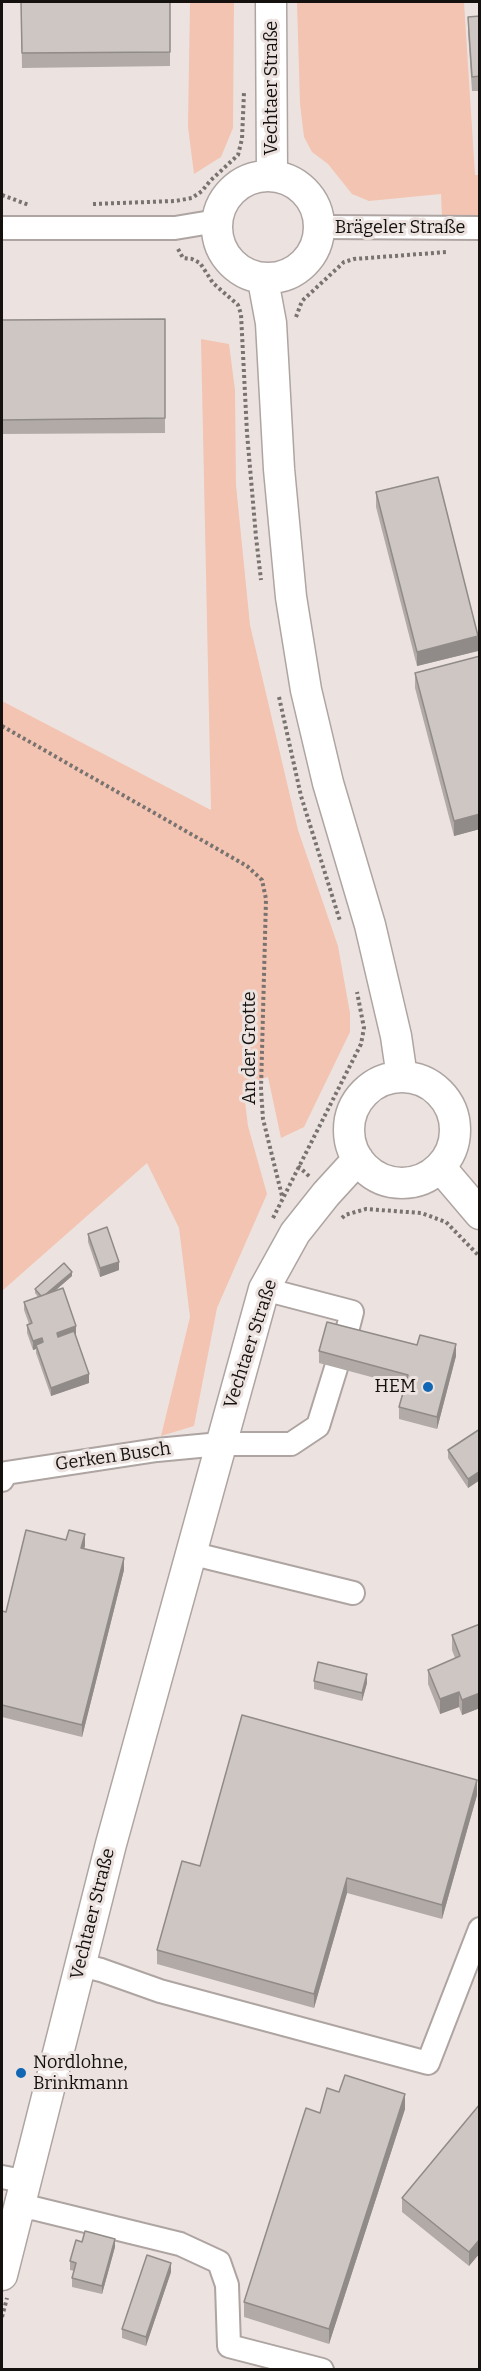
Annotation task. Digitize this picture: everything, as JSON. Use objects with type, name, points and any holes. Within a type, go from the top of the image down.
[{"type":"main road","name":"Vechtaer Straße","points":[[271,2],[272,174]]},
{"type":"main road","points":[[272,174],[290,180],[305,190],[312,198],[321,227],[315,248],[303,265],[288,274],[263,280],[242,271],[229,260],[218,238],[217,221],[224,199],[236,186],[257,176],[272,174]]},
{"type":"main road","points":[[263,280],[257,324],[279,469],[291,597],[306,690],[328,783],[370,925],[396,1036],[402,1077]]},
{"type":"main road","points":[[402,1077],[418,1079],[443,1096],[451,1109],[455,1124],[454,1140],[449,1154],[440,1167],[428,1176],[413,1182],[397,1183],[382,1179],[358,1160],[351,1145],[349,1129],[352,1113],[360,1098],[372,1087],[386,1079],[402,1077]]},
{"type":"main road","name":"Vechtaer Straße","points":[[2,2275],[19,2210],[14,2180],[80,1965],[190,1553],[282,1229],[326,1194],[358,1160]]},
{"type":"main road","points":[[440,1167],[480,1214]]},
{"type":"street","points":[[2,228],[176,228],[217,221]]},
{"type":"street","name":"Brägeler Straße","points":[[321,227],[480,228]]},
{"type":"street","points":[[264,1289],[352,1312],[345,1338]]},
{"type":"street","name":"Gerken Busch","points":[[3,1475],[157,1450],[220,1444],[291,1444],[318,1426],[336,1368]]},
{"type":"street","points":[[190,1553],[353,1593]]},
{"type":"street","points":[[80,1965],[160,1990],[428,2063],[480,1929]]},
{"type":"street","points":[[19,2210],[33,2208],[180,2244],[219,2262],[227,2285],[229,2346],[322,2370]]},
{"type":"path","points":[[92,204],[176,201],[192,198],[202,191],[238,155],[242,139],[244,82]]},
{"type":"path","points":[[2,195],[33,206]]},
{"type":"path","points":[[176,201],[179,254],[183,258],[200,263],[213,283],[257,324]]},
{"type":"path","points":[[257,324],[293,320],[298,315],[303,301],[344,262],[354,259],[456,251]]},
{"type":"path","points":[[257,324],[247,433],[263,591]]},
{"type":"path","points":[[278,688],[302,796],[340,922]]},
{"type":"path","name":"An der Grotte","points":[[2,726],[247,866],[262,879],[266,899],[261,1089],[264,1119],[282,1197],[282,1229]]},
{"type":"path","points":[[282,1229],[282,1197],[361,1044],[364,1028],[356,989]]},
{"type":"path","points":[[345,1215],[366,1209],[421,1213],[446,1222],[480,1257]]},
{"type":"shaded area","points":[[190,2],[234,2],[233,128],[221,157],[194,174],[188,127]]},
{"type":"shaded area","points":[[297,2],[464,2],[475,175],[479,175],[479,217],[442,217],[441,194],[369,201],[352,194],[328,164],[312,152],[304,137],[300,104]]},
{"type":"shaded area","points":[[201,339],[229,344],[235,390],[236,485],[250,625],[298,830],[338,946],[350,1013],[350,1032],[304,1127],[281,1138],[268,1077],[243,1085],[248,1126],[267,1194],[217,1308],[194,1426],[161,1436],[190,1317],[179,1228],[147,1163],[2,1291],[2,701],[211,810]]},
{"type":"building","points":[[21,2],[170,2],[170,52],[22,53]]},
{"type":"building","points":[[480,16],[480,76],[472,77],[468,17]]},
{"type":"building","points":[[165,319],[165,418],[2,420],[2,320]]},
{"type":"building","points":[[438,477],[478,636],[417,652],[376,492]]},
{"type":"building","points":[[480,656],[480,814],[454,821],[415,673]]},
{"type":"building","points":[[107,1227],[119,1262],[100,1268],[88,1234]]},
{"type":"building","points":[[64,1263],[72,1272],[41,1296],[35,1289]]},
{"type":"building","points":[[63,1288],[76,1326],[57,1333],[58,1337],[74,1331],[89,1374],[51,1388],[36,1345],[43,1342],[42,1338],[33,1341],[27,1325],[32,1323],[24,1302]]},
{"type":"building","points":[[327,1322],[417,1345],[420,1335],[456,1344],[437,1417],[399,1407],[408,1375],[319,1351]]},
{"type":"building","points":[[480,1429],[480,1471],[468,1479],[448,1450]]},
{"type":"building","points":[[26,1530],[66,1540],[69,1530],[85,1534],[81,1548],[124,1558],[82,1725],[2,1705],[2,1611],[6,1612]]},
{"type":"building","points":[[480,1624],[480,1693],[462,1700],[459,1692],[440,1699],[428,1670],[460,1656],[452,1635]]},
{"type":"building","points":[[318,1662],[367,1674],[362,1693],[314,1681]]},
{"type":"building","points":[[242,1715],[477,1780],[442,1905],[347,1878],[314,1994],[157,1950],[182,1861],[200,1866]]},
{"type":"building","points":[[345,2075],[405,2094],[329,2329],[244,2302],[306,2108],[320,2113],[327,2088],[339,2092]]},
{"type":"building","points":[[480,2104],[480,2239],[469,2252],[402,2198]]},
{"type":"building","points":[[85,2231],[115,2239],[102,2286],[72,2278],[76,2263],[70,2261],[76,2240],[82,2242]]},
{"type":"building","points":[[147,2255],[171,2263],[146,2337],[122,2329]]},
{"type":"place","name":"HEM","points":[[428,1387]]},
{"type":"place","name":"Nordlohne, Brinkmann","points":[[21,2073]]}]
